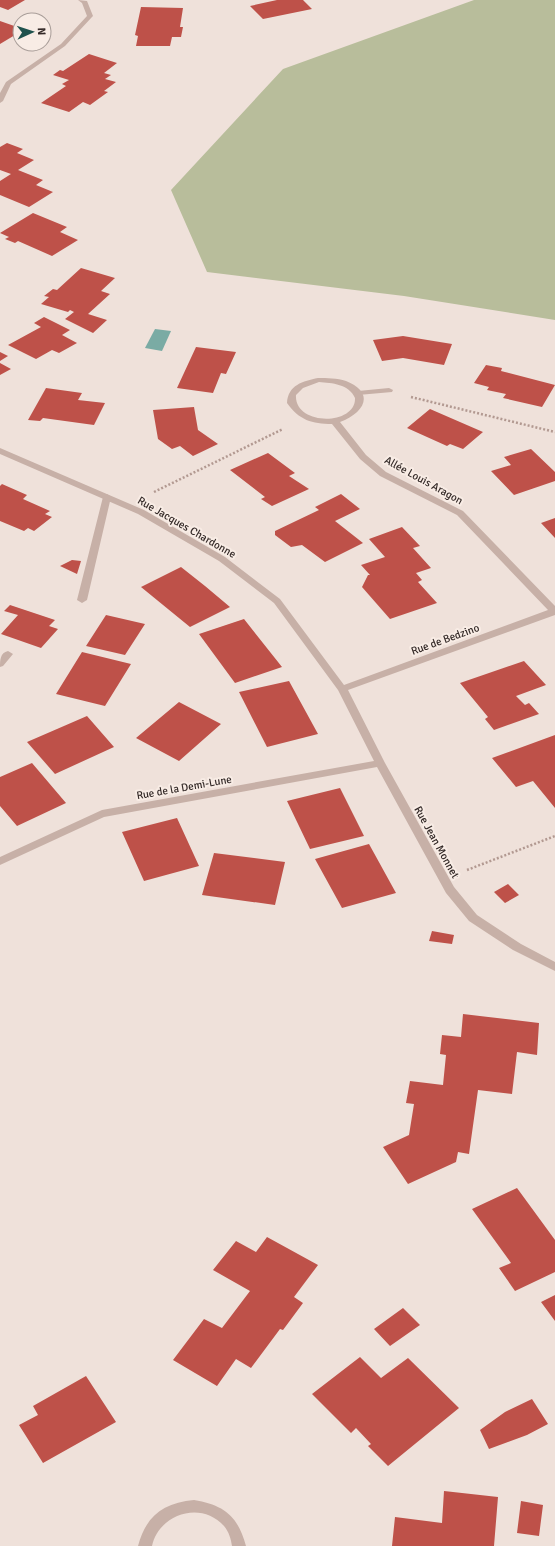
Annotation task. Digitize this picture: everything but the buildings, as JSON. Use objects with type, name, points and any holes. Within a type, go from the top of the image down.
[{"type":"street","points":[[0,101],[8,83],[63,45],[90,16],[85,2],[81,0]]},
{"type":"street","points":[[331,380],[351,387],[358,393],[360,399],[359,406],[354,412],[346,417],[325,421],[297,413],[290,400],[298,387],[308,383],[331,380]]},
{"type":"street","points":[[358,393],[389,390]]},
{"type":"street","name":"Allée Louis Aragon","points":[[334,420],[363,457],[383,474],[460,513],[555,612]]},
{"type":"street","name":"Rue Jacques Chardonne","points":[[0,451],[141,512],[222,559],[277,601],[342,689]]},
{"type":"street","points":[[82,600],[107,497]]},
{"type":"street","name":"Rue de Bedzino","points":[[342,689],[555,612]]},
{"type":"street","points":[[0,664],[8,654]]},
{"type":"street","name":"Rue Jean Monnet","points":[[342,689],[380,763],[450,890],[474,918],[518,947],[555,967]]},
{"type":"street","name":"Rue de la Demi-Lune","points":[[0,861],[102,814],[380,763]]},
{"type":"street","points":[[145,1546],[148,1534],[157,1521],[170,1511],[185,1506],[200,1506],[215,1510],[227,1518],[236,1530],[240,1546]]},
{"type":"path","points":[[389,390],[420,400],[555,432]]},
{"type":"path","points":[[127,506],[307,417]]},
{"type":"path","points":[[444,879],[555,836]]},
{"type":"green space","points":[[474,0],[555,0],[555,320],[404,296],[207,272],[171,190],[283,69]]},
{"type":"water","points":[[155,329],[171,331],[162,351],[145,348]]}]
